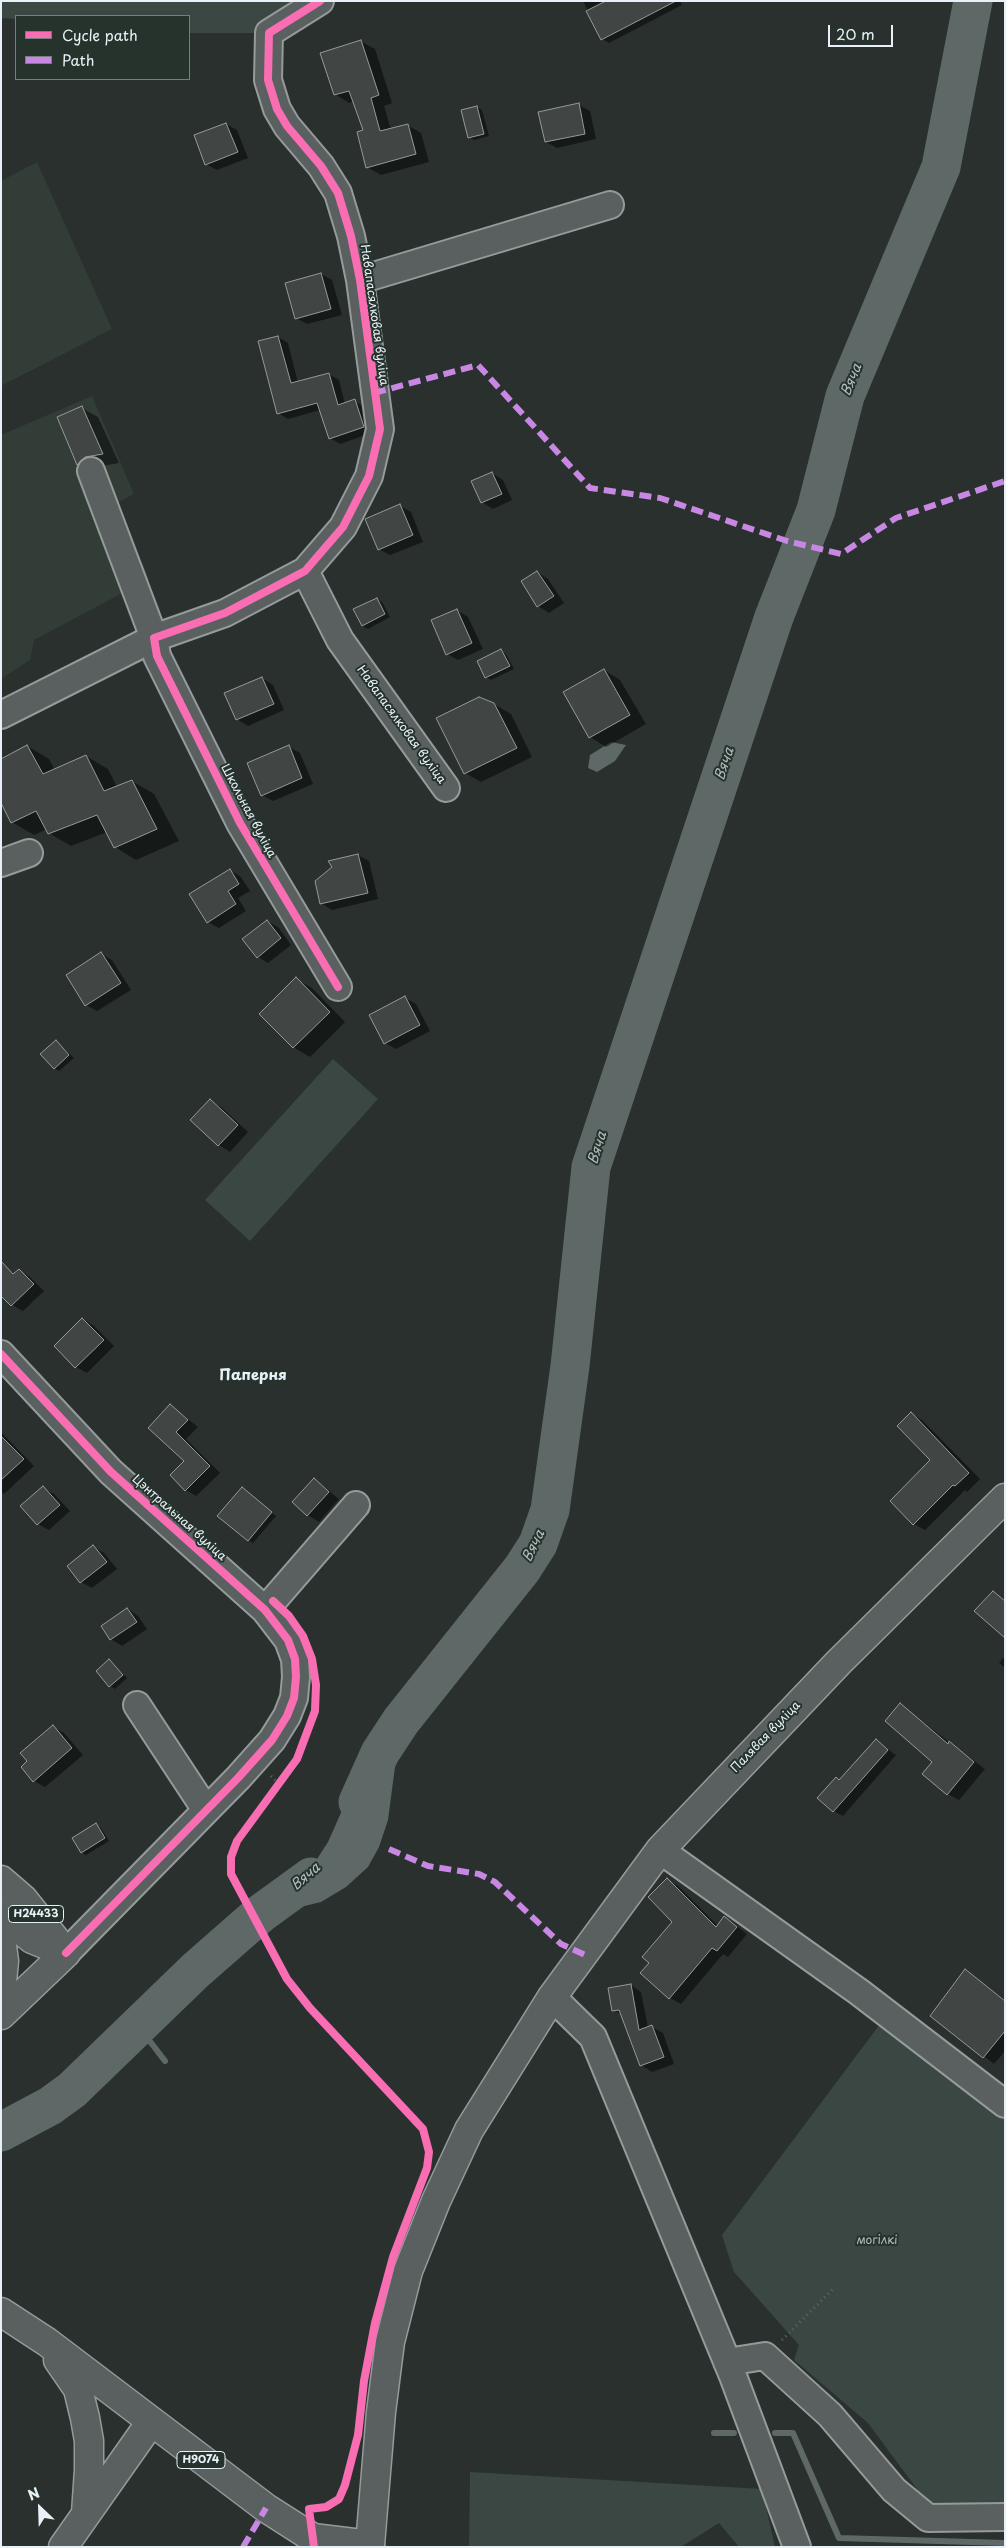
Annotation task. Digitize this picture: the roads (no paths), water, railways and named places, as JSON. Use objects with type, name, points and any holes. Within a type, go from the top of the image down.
[{"type":"main road","name":"Палявая вуліца","points":[[552,1997],[660,1850],[839,1662],[1005,1498]]},
{"type":"main road","name":"Н24433","points":[[1,1880],[23,1900],[66,1953]]},
{"type":"main road","name":"Н24433","points":[[1,1914],[32,1939],[66,1953]]},
{"type":"main road","name":"Н24433","points":[[1,1938],[4,1961],[1,1991]]},
{"type":"main road","points":[[1,2015],[66,1953]]},
{"type":"main road","name":"Н9074","points":[[1,2312],[47,2342],[266,2508],[313,2538],[370,2546],[380,2412],[390,2342],[408,2271],[469,2130],[552,1997]]},
{"type":"main road","name":"Н9074","points":[[47,2342],[78,2389],[85,2418],[89,2441],[86,2513]]},
{"type":"main road","points":[[62,2547],[151,2422]]},
{"type":"street","name":"Навапасялковая вуліца","points":[[320,1],[269,33],[268,80],[277,109],[287,126],[321,166],[338,193],[351,236],[360,280],[380,429],[369,476],[343,527],[304,571],[340,640],[446,788]]},
{"type":"street","points":[[360,280],[610,204]]},
{"type":"street","name":"Школьная вуліца","points":[[91,471],[154,638],[156,656],[240,823],[338,987]]},
{"type":"street","points":[[1,715],[154,638],[225,613],[304,571]]},
{"type":"street","points":[[1,863],[29,853]]},
{"type":"street","name":"Цэнтральная вуліца","points":[[1,1354],[111,1472],[265,1610],[288,1640],[295,1659],[294,1698],[287,1716],[256,1759],[66,1953]]},
{"type":"street","points":[[265,1610],[356,1505]]},
{"type":"street","points":[[137,1705],[206,1810]]},
{"type":"street","points":[[660,1850],[859,1992],[1005,2104]]},
{"type":"street","points":[[552,1997],[593,2037],[727,2362],[797,2547]]},
{"type":"street","points":[[727,2362],[766,2356],[830,2415],[894,2490],[928,2518],[1005,2516]]},
{"type":"water","points":[[611,742],[626,745],[615,761],[597,772],[588,768],[590,755]]},
{"type":"water","points":[[401,1721],[388,1820],[379,1847],[368,1867],[346,1887],[321,1902],[292,1909],[269,1908],[317,1859],[328,1842],[356,1779],[380,1753]]},
{"type":"waterway","name":"Вяча","points":[[358,1802],[380,1753],[401,1721],[522,1569],[538,1544],[550,1510],[570,1366],[591,1167],[774,617],[816,510],[845,396],[941,167],[973,1]]},
{"type":"waterway","name":"Вяча","points":[[1,2132],[50,2106],[72,2090],[195,1971],[260,1914],[311,1877]]},
{"type":"waterway","points":[[139,2027],[165,2061]]},
{"type":"waterway","points":[[714,2433],[734,2433]]},
{"type":"waterway","points":[[775,2433],[793,2433],[839,2538],[1005,2543]]},
{"type":"district","name":"Паперня","points":[[253,1376]]},
{"type":"park label","name":"могілкі","points":[[877,2241]]}]
